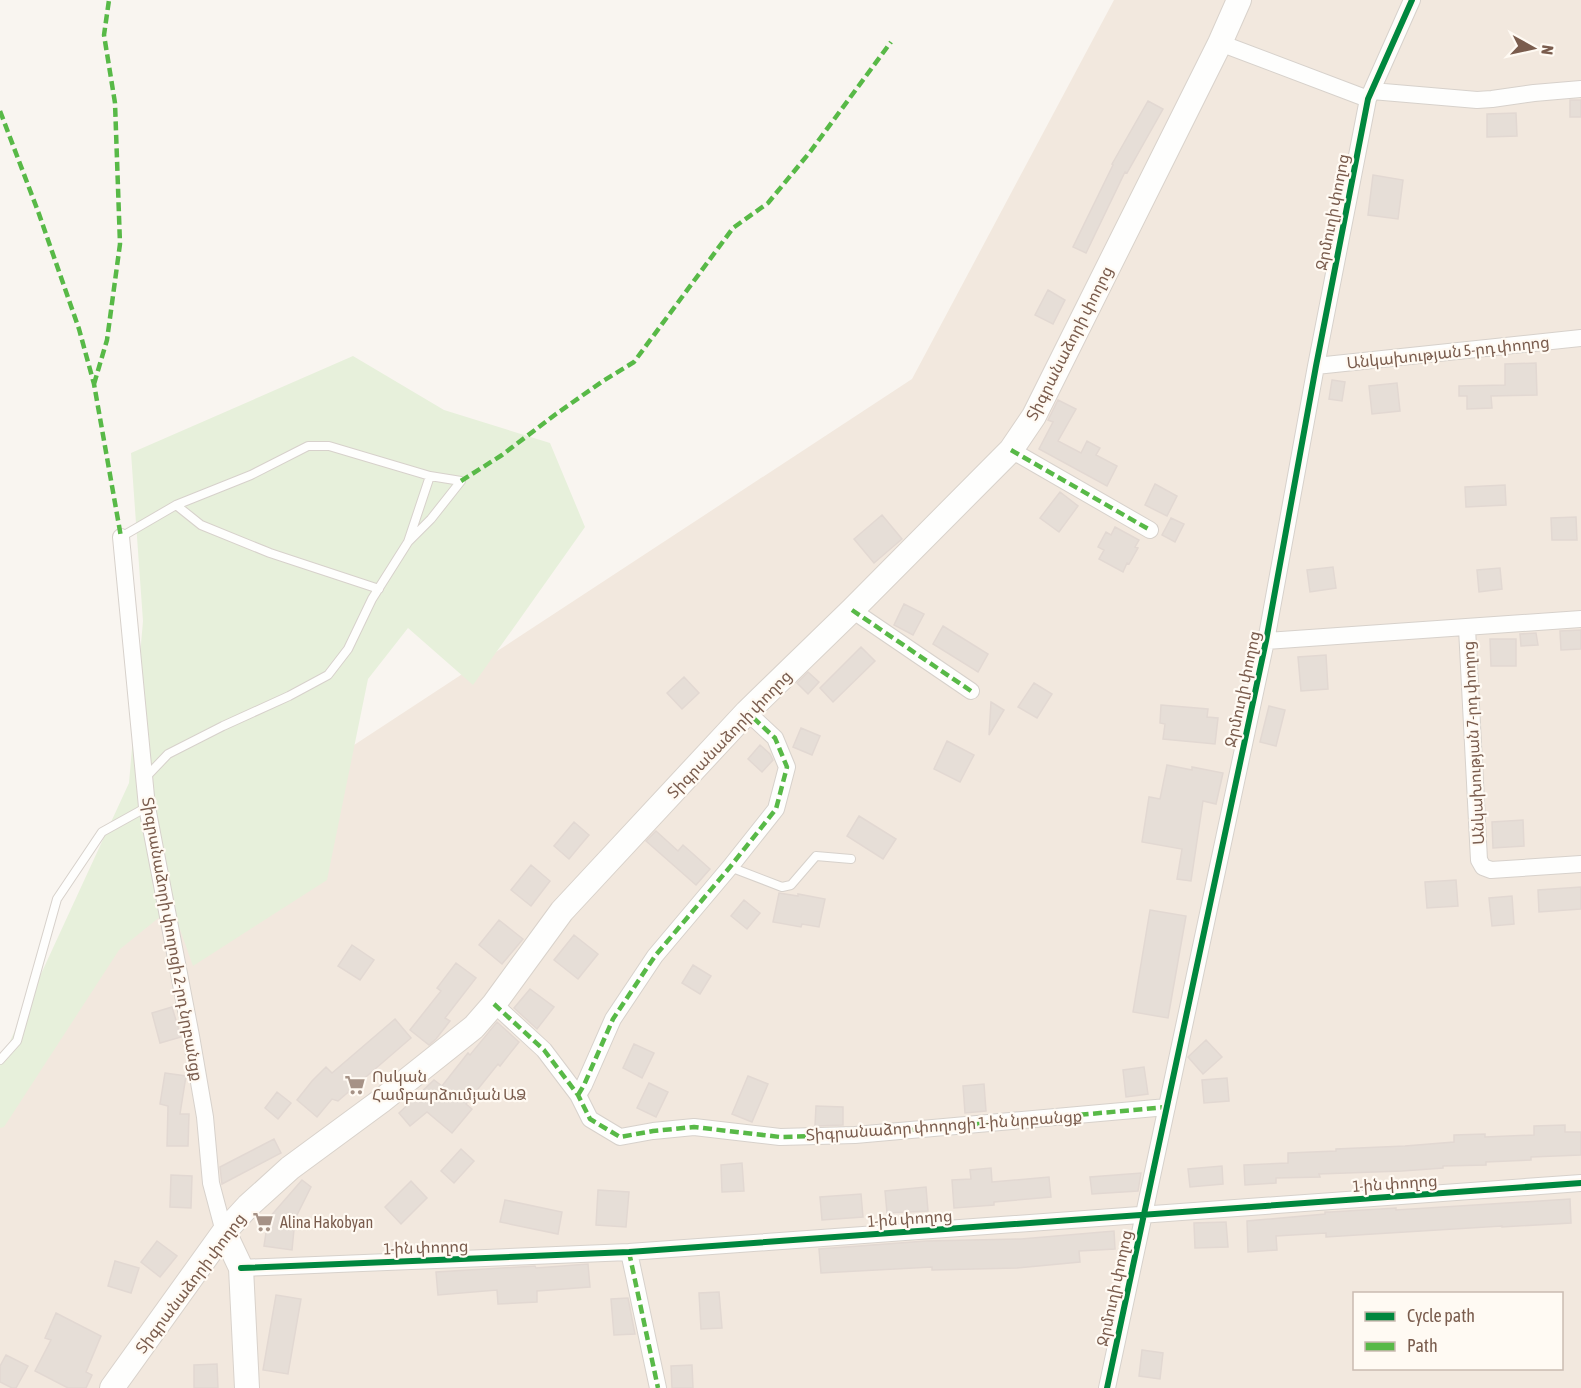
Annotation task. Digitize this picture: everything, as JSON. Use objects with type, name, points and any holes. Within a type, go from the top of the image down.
[{"type":"main road","name":"Տիգրանաձորի փողոց","points":[[112,1388],[224,1232],[248,1206],[290,1168],[474,1028],[562,911],[747,712],[1011,450],[1034,417],[1220,43],[1239,0]]},
{"type":"main road","points":[[224,1232],[241,1268],[247,1388]]},
{"type":"street","name":"Ջրմուղի փողոց","points":[[1107,1388],[1266,641],[1316,366],[1370,95],[1412,0]]},
{"type":"street","points":[[1220,43],[1370,95],[1477,100],[1581,89]]},
{"type":"street","name":"Անկախության 5-րդ փողոց","points":[[1316,366],[1581,338]]},
{"type":"street","points":[[1011,450],[1150,530]]},
{"type":"street","name":"Տիգրանաձորի փողոցի 2-րդ նրբանցք","points":[[121,537],[147,807],[205,1116],[211,1183],[224,1232]]},
{"type":"street","points":[[852,610],[971,691]]},
{"type":"street","points":[[1266,641],[1581,619]]},
{"type":"street","name":"Անկախության 7-րդ փողոց","points":[[1467,628],[1479,860],[1483,867],[1491,870],[1581,864]]},
{"type":"street","points":[[578,1095],[613,1019],[655,956],[776,809],[787,767],[775,738],[747,712]]},
{"type":"street","name":"Տիգրանաձոր փողոցի 1-ին նրբանցք","points":[[494,1004],[543,1050],[578,1095],[590,1119],[620,1137],[693,1127],[780,1137],[855,1136],[1167,1107]]},
{"type":"street","name":"1-ին փողոց","points":[[241,1268],[628,1252],[1581,1183]]},
{"type":"street","points":[[628,1252],[658,1388]]},
{"type":"lane","points":[[121,537],[176,505],[251,475],[308,446],[329,447],[430,476],[461,482],[408,542],[379,589],[348,649],[328,675],[168,754],[145,777]]},
{"type":"lane","points":[[408,542],[430,476]]},
{"type":"lane","points":[[176,505],[201,525],[270,553],[379,589]]},
{"type":"lane","points":[[0,1060],[17,1041],[57,899],[102,832],[147,807]]},
{"type":"lane","points":[[730,867],[782,887],[791,885],[816,856],[851,859]]},
{"type":"shaded area","points":[[1114,0],[1581,0],[1581,1388],[0,1388],[0,1071],[130,892],[912,379]]},
{"type":"green space","points":[[353,356],[444,410],[550,443],[585,527],[473,685],[408,628],[368,679],[327,880],[193,966],[172,907],[119,950],[4,1127],[0,1128],[0,1063],[129,783],[143,621],[131,453]]},
{"type":"building","points":[[1570,100],[1581,100],[1581,117],[1570,117]]},
{"type":"building","points":[[1148,101],[1163,109],[1127,173],[1125,172],[1086,253],[1073,247],[1112,164]]},
{"type":"building","points":[[1516,113],[1517,136],[1487,137],[1487,114]]},
{"type":"building","points":[[1373,175],[1403,180],[1398,219],[1368,215]]},
{"type":"building","points":[[1048,290],[1065,300],[1053,324],[1035,315]]},
{"type":"building","points":[[1536,363],[1537,395],[1491,396],[1492,408],[1467,409],[1467,396],[1459,396],[1459,386],[1505,385],[1505,364]]},
{"type":"building","points":[[1332,380],[1345,382],[1342,401],[1329,399]]},
{"type":"building","points":[[1397,383],[1400,411],[1372,414],[1369,386]]},
{"type":"building","points":[[1058,400],[1076,409],[1058,441],[1081,453],[1087,441],[1100,448],[1096,455],[1117,466],[1107,486],[1039,449],[1053,422],[1048,420]]},
{"type":"building","points":[[1155,484],[1177,496],[1167,516],[1145,505]]},
{"type":"building","points":[[1505,485],[1506,505],[1466,507],[1465,487]]},
{"type":"building","points":[[1060,492],[1078,506],[1059,532],[1040,518]]},
{"type":"building","points":[[882,515],[902,539],[874,563],[854,539]]},
{"type":"building","points":[[1576,517],[1577,540],[1552,540],[1551,518]]},
{"type":"building","points":[[1171,518],[1184,524],[1175,542],[1162,535]]},
{"type":"building","points":[[1115,527],[1139,540],[1135,547],[1138,548],[1123,572],[1099,559],[1104,550],[1098,547],[1106,532],[1111,535]]},
{"type":"building","points":[[1333,567],[1336,588],[1310,592],[1307,570]]},
{"type":"building","points":[[1500,568],[1502,589],[1479,592],[1477,570]]},
{"type":"building","points":[[904,604],[924,614],[913,635],[894,625]]},
{"type":"building","points":[[943,626],[988,654],[978,672],[933,644]]},
{"type":"building","points":[[1581,630],[1581,649],[1561,650],[1560,631]]},
{"type":"building","points":[[1536,633],[1538,645],[1521,646],[1520,634]]},
{"type":"building","points":[[1490,639],[1516,639],[1516,666],[1491,666]]},
{"type":"building","points":[[861,647],[875,661],[833,702],[820,688]]},
{"type":"building","points":[[1326,655],[1328,689],[1301,691],[1298,657]]},
{"type":"building","points":[[808,672],[819,682],[808,694],[797,683]]},
{"type":"building","points":[[684,677],[699,693],[682,709],[667,693]]},
{"type":"building","points":[[1034,683],[1052,694],[1037,718],[1018,707]]},
{"type":"building","points":[[991,702],[1004,710],[989,735]]},
{"type":"building","points":[[1161,705],[1208,709],[1207,717],[1218,718],[1215,744],[1163,739],[1165,724],[1160,723]]},
{"type":"building","points":[[1269,706],[1285,710],[1276,746],[1260,742]]},
{"type":"building","points":[[801,728],[820,736],[812,755],[793,747]]},
{"type":"building","points":[[947,741],[974,755],[960,782],[934,769]]},
{"type":"building","points":[[760,745],[773,760],[762,772],[748,759]]},
{"type":"building","points":[[1167,765],[1223,773],[1216,804],[1203,801],[1191,881],[1177,879],[1182,849],[1142,842],[1149,797],[1160,799]]},
{"type":"building","points":[[859,816],[896,839],[883,859],[847,836]]},
{"type":"building","points":[[1523,820],[1524,846],[1493,848],[1492,822]]},
{"type":"building","points":[[574,822],[589,835],[569,859],[554,846]]},
{"type":"building","points":[[656,831],[678,851],[683,845],[710,869],[696,885],[646,841]]},
{"type":"building","points":[[531,865],[550,881],[531,906],[511,890]]},
{"type":"building","points":[[1456,880],[1458,906],[1427,908],[1425,882]]},
{"type":"building","points":[[1581,887],[1581,909],[1539,912],[1538,890]]},
{"type":"building","points":[[779,893],[825,899],[819,927],[802,924],[801,927],[773,922]]},
{"type":"building","points":[[1512,896],[1514,924],[1492,926],[1489,898]]},
{"type":"building","points":[[744,900],[760,913],[747,929],[731,916]]},
{"type":"building","points":[[1150,910],[1186,916],[1168,1018],[1133,1012]]},
{"type":"building","points":[[499,920],[523,939],[502,964],[479,945]]},
{"type":"building","points":[[574,935],[598,954],[578,979],[554,960]]},
{"type":"building","points":[[352,945],[374,960],[360,980],[338,966]]},
{"type":"building","points":[[456,963],[476,978],[445,1018],[450,1021],[429,1045],[410,1030],[441,991],[437,988]]},
{"type":"building","points":[[693,965],[711,976],[700,994],[682,983]]},
{"type":"building","points":[[530,989],[554,1007],[537,1029],[514,1008]]},
{"type":"building","points":[[172,1007],[181,1037],[160,1043],[152,1013]]},
{"type":"building","points":[[395,1019],[411,1038],[338,1101],[332,1099],[317,1117],[297,1100],[326,1067],[332,1073]]},
{"type":"building","points":[[497,1022],[519,1042],[466,1104],[472,1109],[452,1133],[427,1112],[410,1126],[399,1113],[434,1080],[442,1086]]},
{"type":"building","points":[[1206,1040],[1222,1057],[1203,1074],[1188,1057]]},
{"type":"building","points":[[634,1044],[654,1053],[642,1078],[623,1068]]},
{"type":"building","points":[[1144,1067],[1148,1094],[1126,1097],[1123,1070]]},
{"type":"building","points":[[165,1073],[186,1076],[180,1114],[189,1114],[188,1146],[167,1146],[168,1106],[160,1104]]},
{"type":"building","points":[[748,1076],[768,1084],[752,1122],[732,1114]]},
{"type":"building","points":[[1227,1078],[1229,1101],[1204,1103],[1202,1080]]},
{"type":"building","points":[[649,1083],[668,1092],[656,1117],[637,1108]]},
{"type":"building","points":[[984,1084],[986,1111],[965,1113],[963,1086]]},
{"type":"building","points":[[277,1092],[291,1103],[278,1119],[265,1108]]},
{"type":"building","points":[[816,1106],[843,1107],[843,1125],[815,1126]]},
{"type":"building","points":[[1565,1125],[1565,1132],[1581,1132],[1581,1155],[1531,1157],[1531,1160],[1486,1162],[1486,1165],[1319,1174],[1320,1177],[1276,1178],[1276,1183],[1245,1185],[1244,1165],[1288,1163],[1288,1153],[1454,1142],[1454,1135],[1485,1134],[1485,1137],[1534,1135],[1534,1126]]},
{"type":"building","points":[[274,1139],[281,1153],[222,1184],[220,1167]]},
{"type":"building","points":[[461,1149],[474,1161],[454,1183],[441,1171]]},
{"type":"building","points":[[742,1163],[744,1191],[722,1192],[721,1165]]},
{"type":"building","points":[[1222,1166],[1223,1184],[1190,1187],[1188,1169]]},
{"type":"building","points":[[991,1168],[992,1182],[1049,1177],[1051,1197],[954,1208],[952,1180],[971,1179],[970,1170]]},
{"type":"building","points":[[1141,1173],[1138,1191],[1092,1194],[1090,1177]]},
{"type":"building","points":[[171,1175],[192,1176],[191,1208],[170,1207]]},
{"type":"building","points":[[302,1180],[311,1187],[295,1219],[292,1250],[264,1246],[268,1219]]},
{"type":"building","points":[[411,1181],[427,1198],[401,1224],[385,1207]]},
{"type":"building","points":[[926,1187],[928,1211],[887,1213],[885,1191]]},
{"type":"building","points":[[598,1190],[629,1192],[626,1227],[596,1225]]},
{"type":"building","points":[[861,1194],[863,1217],[822,1220],[820,1197]]},
{"type":"building","points":[[1570,1199],[1571,1223],[1326,1237],[1326,1233],[1276,1236],[1277,1250],[1248,1252],[1247,1221],[1325,1214],[1325,1212]]},
{"type":"building","points":[[505,1200],[562,1212],[558,1234],[500,1222]]},
{"type":"building","points":[[1226,1222],[1228,1247],[1195,1248],[1194,1223]]},
{"type":"building","points":[[1114,1231],[1115,1249],[1079,1251],[1080,1262],[1017,1268],[932,1270],[932,1267],[821,1273],[819,1249],[926,1241],[1021,1239]]},
{"type":"building","points":[[157,1241],[177,1256],[160,1277],[141,1262]]},
{"type":"building","points":[[115,1261],[139,1268],[131,1293],[108,1286]]},
{"type":"building","points":[[588,1264],[590,1287],[537,1291],[537,1302],[498,1304],[497,1290],[438,1295],[436,1272]]},
{"type":"building","points":[[719,1292],[722,1328],[701,1329],[699,1293]]},
{"type":"building","points":[[276,1295],[301,1299],[288,1374],[263,1370]]},
{"type":"building","points":[[628,1298],[635,1334],[614,1335],[611,1299]]},
{"type":"building","points":[[56,1313],[101,1336],[86,1372],[92,1375],[86,1388],[68,1388],[35,1371],[51,1340],[45,1338]]},
{"type":"building","points":[[1142,1350],[1163,1353],[1160,1379],[1139,1376]]},
{"type":"building","points":[[6,1355],[28,1366],[16,1388],[0,1382],[0,1366]]},
{"type":"building","points":[[217,1364],[218,1388],[194,1388],[194,1365]]},
{"type":"building","points":[[692,1365],[693,1388],[672,1388],[671,1366]]},
{"type":"marked path","points":[[94,384],[107,340],[120,244],[115,103],[104,35],[109,0]]},
{"type":"marked path","points":[[461,481],[502,455],[603,381],[634,362],[733,228],[768,203],[810,152],[891,42]]},
{"type":"marked path","points":[[0,111],[79,329],[94,384],[121,537]]},
{"type":"marked path","points":[[1011,450],[1150,530]]},
{"type":"marked path","points":[[852,610],[971,691]]},
{"type":"marked path","points":[[578,1095],[613,1019],[655,956],[776,809],[787,767],[775,738],[747,712]]},
{"type":"marked path","points":[[494,1004],[544,1050],[578,1095],[590,1119],[620,1137],[694,1127],[780,1137],[855,1135],[1167,1107]]},
{"type":"marked path","points":[[629,1252],[658,1388]]},
{"type":"cycle path","points":[[1107,1388],[1266,641],[1368,99],[1412,0]]},
{"type":"cycle path","points":[[241,1268],[629,1252],[1581,1183]]},
{"type":"place","name":"Ոսկան Համբարձումյան ԱՁ","points":[[355,1085]]},
{"type":"place","name":"Alina Hakobyan","points":[[263,1222]]}]
